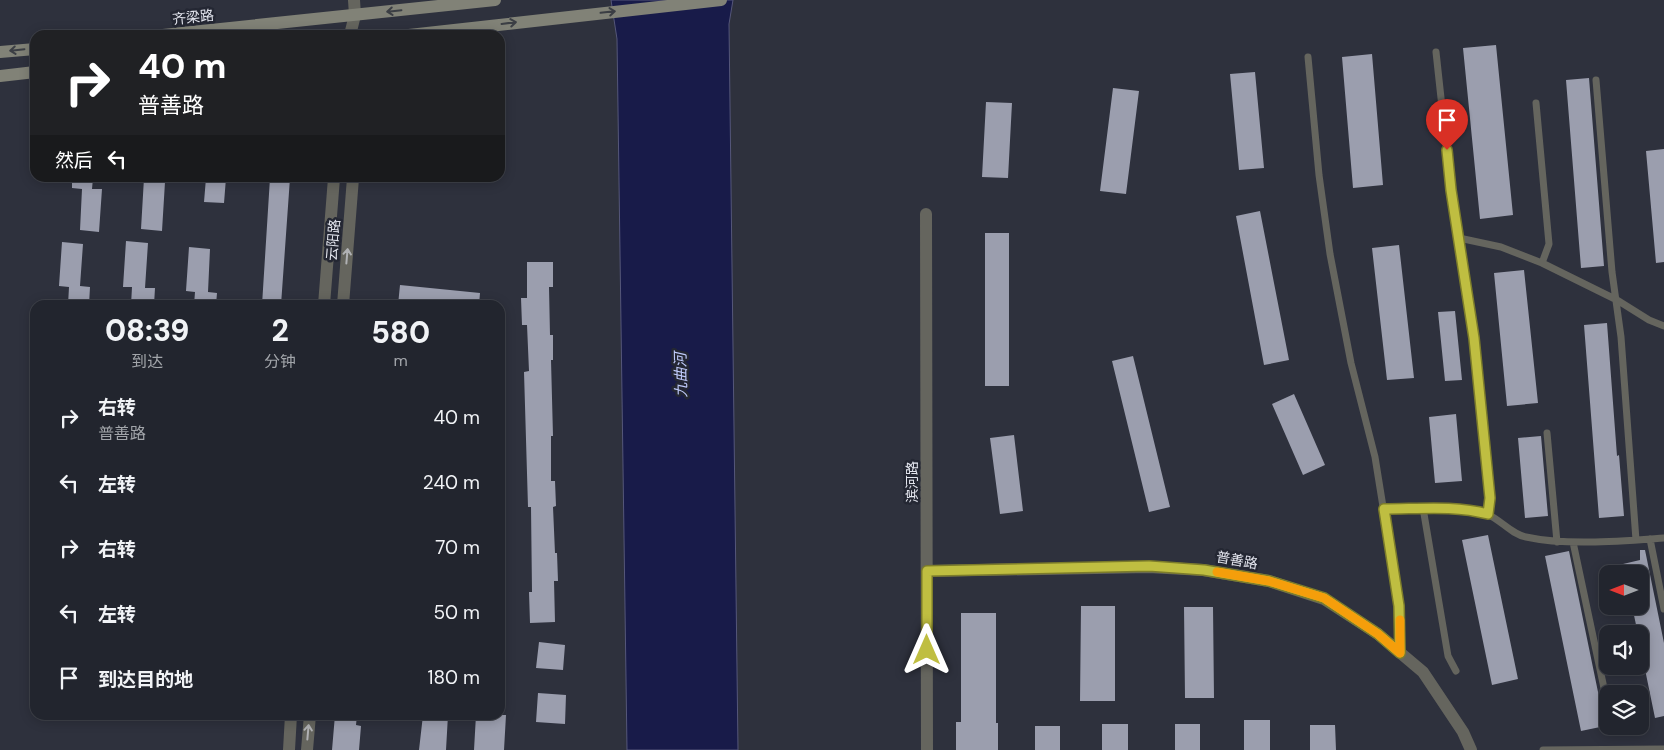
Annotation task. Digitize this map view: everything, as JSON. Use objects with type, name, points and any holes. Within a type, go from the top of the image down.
[{"type":"main road","name":"齐梁路","points":[[211,30],[495,0]]},
{"type":"main road","points":[[452,30],[722,0]]},
{"type":"main road","points":[[0,52],[30,49]]},
{"type":"main road","points":[[0,76],[30,73]]},
{"type":"street","points":[[354,0],[356,30]]},
{"type":"street","points":[[351,30],[354,15]]},
{"type":"street","name":"云阳路","points":[[324,300],[334,182]]},
{"type":"street","name":"云阳路","points":[[343,300],[353,182]]},
{"type":"street","name":"滨河路","points":[[926,214],[927,750]]},
{"type":"street","name":"普善路","points":[[927,571],[1149,566],[1204,570],[1269,581],[1324,598],[1378,634],[1423,672],[1463,732],[1471,750]]},
{"type":"street","points":[[289,750],[292,720]]},
{"type":"street","points":[[307,750],[310,720]]},
{"type":"lane","points":[[1436,52],[1451,190],[1475,348],[1490,498],[1488,514]]},
{"type":"lane","points":[[1308,57],[1319,175],[1330,254],[1351,363],[1375,457],[1399,606],[1400,653]]},
{"type":"lane","points":[[1596,80],[1612,272],[1621,338],[1636,540]]},
{"type":"lane","points":[[1536,103],[1549,244],[1542,263]]},
{"type":"lane","points":[[1459,238],[1501,247],[1542,263],[1617,300],[1649,320],[1664,326]]},
{"type":"lane","points":[[1547,433],[1557,542]]},
{"type":"lane","points":[[1423,508],[1448,656],[1456,671]]},
{"type":"lane","points":[[1384,509],[1463,509],[1488,514],[1512,532],[1524,537],[1557,542],[1664,538]]},
{"type":"lane","points":[[1650,539],[1664,609]]},
{"type":"lane","points":[[1573,542],[1603,685]]},
{"type":"lane","points":[[1543,750],[1664,749]]},
{"type":"water","name":"九曲河","points":[[611,0],[733,0],[729,24],[738,750],[627,750],[617,39]]},
{"type":"building","points":[[1496,45],[1513,215],[1480,219],[1463,48]]},
{"type":"building","points":[[1372,54],[1383,185],[1353,188],[1342,57]]},
{"type":"building","points":[[1255,72],[1264,168],[1239,170],[1230,74]]},
{"type":"building","points":[[1589,78],[1604,266],[1581,268],[1566,80]]},
{"type":"building","points":[[1113,88],[1139,91],[1126,194],[1100,191]]},
{"type":"building","points":[[986,102],[1012,103],[1008,178],[982,177]]},
{"type":"building","points":[[1664,149],[1664,262],[1656,263],[1646,151]]},
{"type":"building","points":[[72,182],[93,182],[92,189],[102,189],[99,232],[80,230],[82,189],[72,188]]},
{"type":"building","points":[[144,182],[165,182],[162,231],[141,229]]},
{"type":"building","points":[[206,182],[226,182],[224,203],[204,202]]},
{"type":"building","points":[[270,182],[290,182],[281,300],[262,300]]},
{"type":"building","points":[[1260,211],[1289,360],[1264,365],[1236,216]]},
{"type":"building","points":[[985,233],[1009,233],[1009,386],[985,386]]},
{"type":"building","points":[[126,241],[148,243],[145,288],[155,288],[154,300],[131,300],[132,287],[123,287]]},
{"type":"building","points":[[62,242],[83,244],[80,286],[90,287],[89,300],[68,300],[69,287],[59,286]]},
{"type":"building","points":[[1399,245],[1414,378],[1387,380],[1372,248]]},
{"type":"building","points":[[189,247],[210,249],[208,292],[217,293],[216,300],[194,300],[195,292],[186,291]]},
{"type":"building","points":[[527,262],[553,262],[553,287],[549,287],[550,335],[553,335],[553,360],[551,360],[553,436],[551,436],[551,481],[555,481],[556,506],[553,507],[558,581],[554,581],[555,622],[530,623],[529,592],[532,592],[531,507],[528,507],[524,372],[529,371],[527,325],[522,325],[521,298],[527,298]]},
{"type":"building","points":[[1524,270],[1538,403],[1507,406],[1494,273]]},
{"type":"building","points":[[400,285],[480,293],[479,300],[398,300]]},
{"type":"building","points":[[1455,311],[1462,380],[1445,381],[1438,312]]},
{"type":"building","points":[[1607,323],[1617,456],[1619,455],[1624,516],[1599,518],[1584,325]]},
{"type":"building","points":[[1133,356],[1170,507],[1149,512],[1112,361]]},
{"type":"building","points":[[1294,394],[1325,465],[1303,475],[1272,404]]},
{"type":"building","points":[[1456,414],[1462,481],[1435,483],[1429,417]]},
{"type":"building","points":[[1014,435],[1023,511],[1000,514],[990,438]]},
{"type":"building","points":[[1541,436],[1548,516],[1525,518],[1518,438]]},
{"type":"building","points":[[1488,535],[1518,679],[1492,685],[1462,540]]},
{"type":"building","points":[[1640,550],[1645,550],[1648,565],[1623,565],[1623,564],[1640,560]]},
{"type":"building","points":[[1569,551],[1599,697],[1599,727],[1581,731],[1545,556]]},
{"type":"building","points":[[1649,570],[1664,643],[1664,716],[1655,718],[1646,675],[1649,675],[1649,625],[1636,625],[1634,615],[1649,615]]},
{"type":"building","points":[[1081,606],[1115,606],[1115,701],[1080,701]]},
{"type":"building","points":[[1184,607],[1213,607],[1214,698],[1185,698]]},
{"type":"building","points":[[961,613],[996,613],[996,723],[998,723],[998,750],[956,750],[956,722],[961,722]]},
{"type":"building","points":[[539,642],[565,645],[563,670],[536,668]]},
{"type":"building","points":[[538,693],[566,695],[565,724],[536,722]]},
{"type":"building","points":[[506,715],[504,750],[474,750],[476,720],[505,720]]},
{"type":"building","points":[[335,720],[356,720],[356,725],[361,726],[359,750],[332,750]]},
{"type":"building","points":[[422,720],[448,720],[446,750],[419,750]]},
{"type":"building","points":[[1244,720],[1270,720],[1270,750],[1244,750]]},
{"type":"building","points":[[1102,724],[1128,724],[1128,750],[1102,750]]},
{"type":"building","points":[[1175,724],[1200,724],[1200,750],[1175,750]]},
{"type":"building","points":[[1310,725],[1335,725],[1336,750],[1310,750]]},
{"type":"building","points":[[1035,726],[1060,726],[1060,750],[1035,750]]},
{"type":"slow traffic","points":[[1217,572],[1269,581],[1324,598],[1378,634],[1400,653],[1400,620]]},
{"type":"route","points":[[927,650],[927,571],[1149,566],[1204,570],[1269,581],[1324,598],[1378,634],[1400,653],[1399,606],[1384,509],[1447,508],[1488,514],[1490,498],[1474,338],[1451,190],[1447,150]]}]
